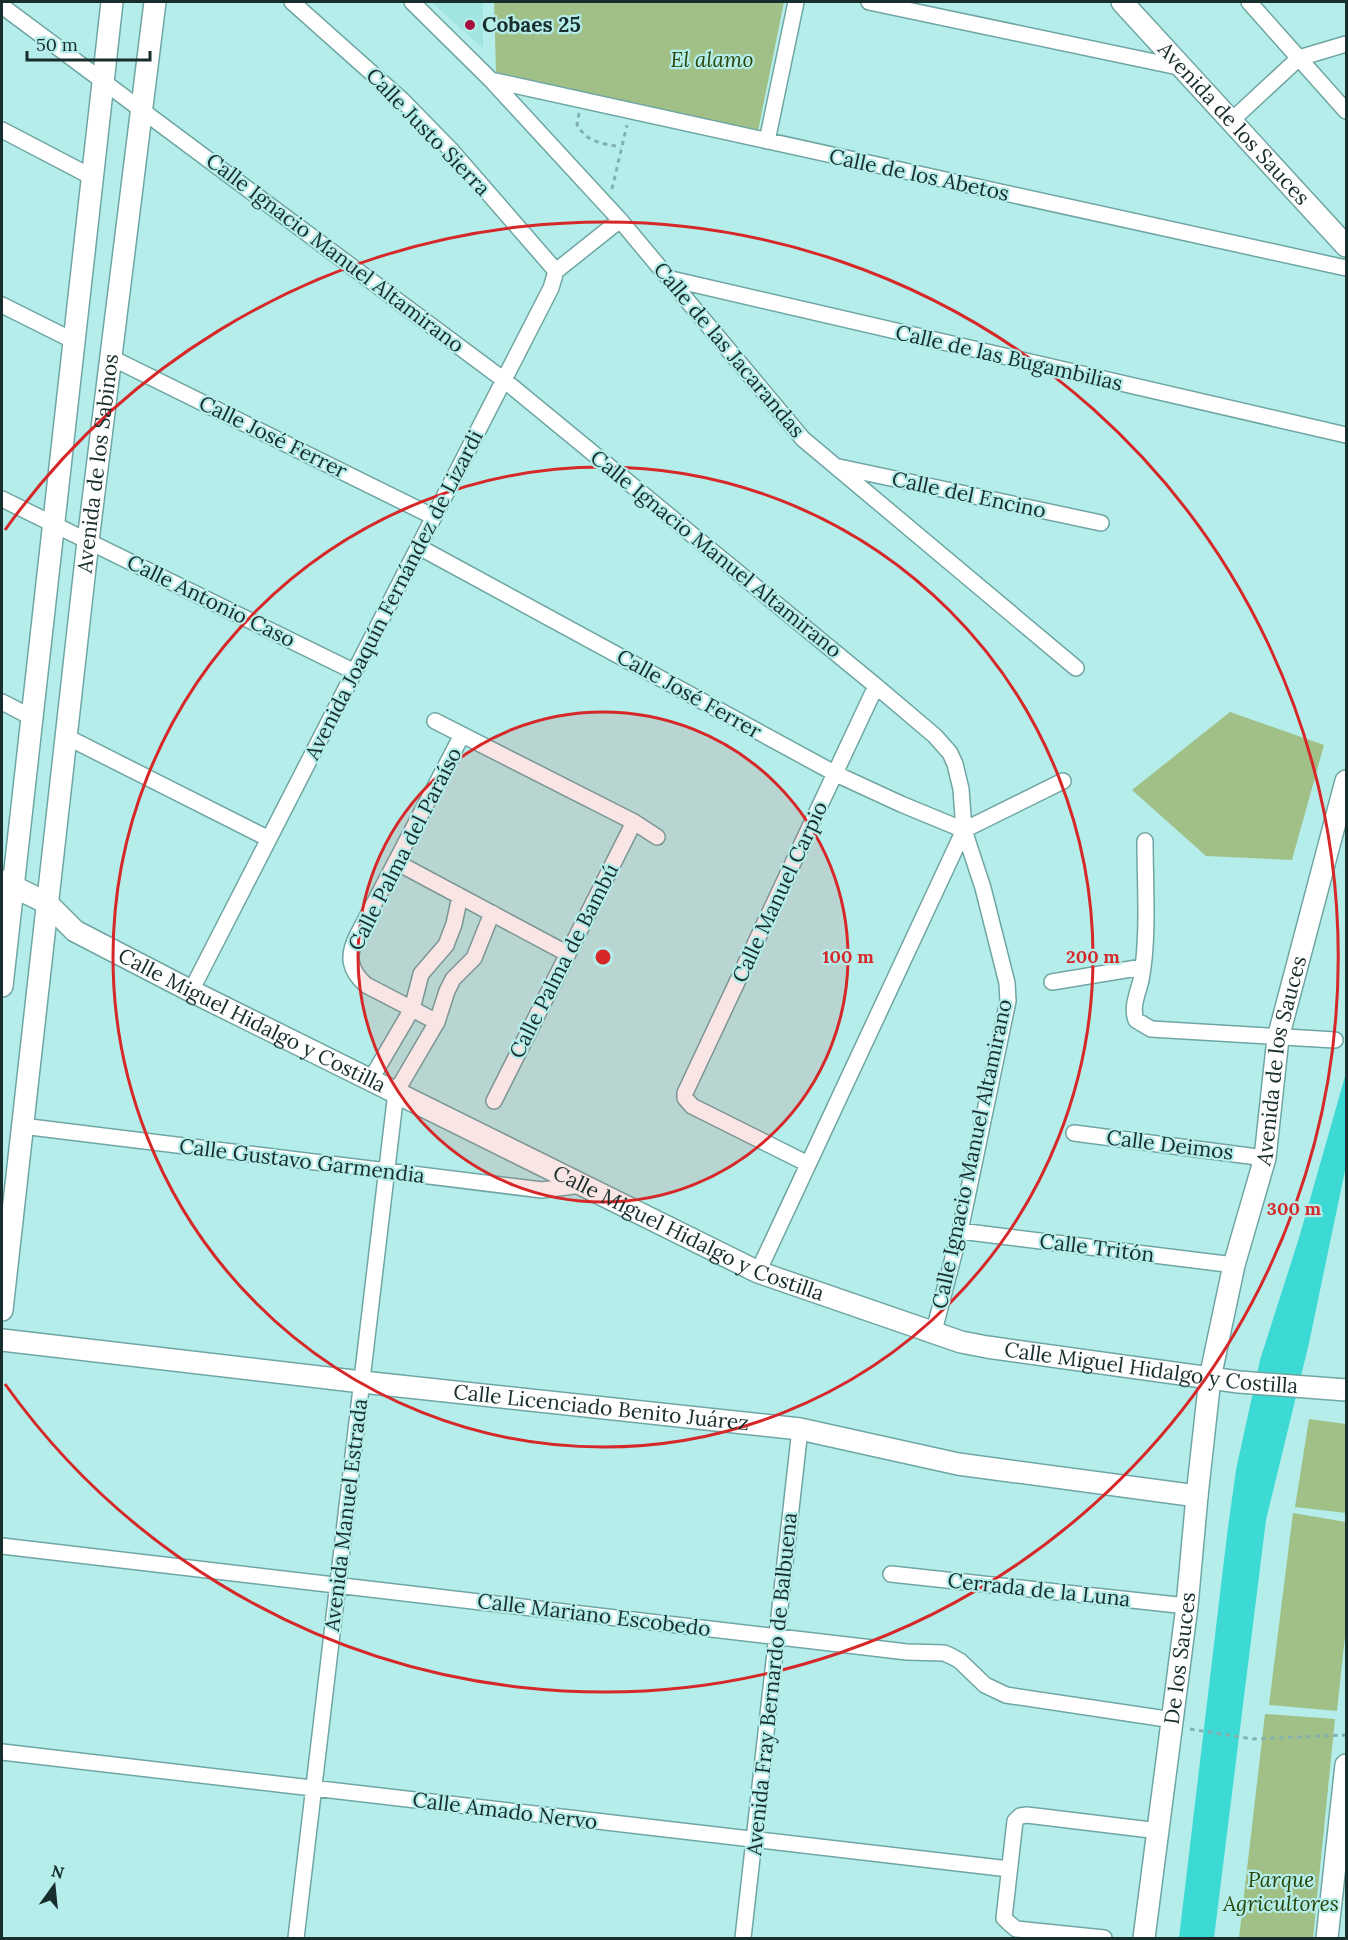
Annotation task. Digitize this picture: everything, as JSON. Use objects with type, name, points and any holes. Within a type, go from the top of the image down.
[{"type":"main road","name":"Avenida de los Sabinos","points":[[2,986],[7,883],[31,717],[112,2]]},
{"type":"main road","name":"Avenida de los Sabinos","points":[[2,1310],[88,541],[155,2]]},
{"type":"main road","name":"Avenida de los Sauces","points":[[1122,2],[1347,246]]},
{"type":"main road","name":"Avenida de los Sauces","points":[[1210,1378],[1234,1265],[1265,1158],[1278,1038],[1347,781]]},
{"type":"main road","name":"Calle Miguel Hidalgo y Costilla","points":[[7,883],[47,903],[75,932]]},
{"type":"main road","name":"Calle Miguel Hidalgo y Costilla","points":[[5,918],[75,932],[758,1272],[961,1342],[1239,1382],[1347,1390]]},
{"type":"main road","name":"Calle Licenciado Benito Juárez","points":[[2,1340],[362,1382],[800,1429],[958,1464],[1197,1496]]},
{"type":"main road","name":"De los Sauces","points":[[1144,1938],[1187,1606],[1210,1378]]},
{"type":"main road","points":[[1327,1938],[1343,1844],[1347,1765]]},
{"type":"street","name":"Calle Justo Sierra","points":[[292,2],[402,100],[450,149],[556,271]]},
{"type":"street","name":"Calle de las Jacarandas","points":[[412,2],[491,80],[620,220],[803,439],[1076,668]]},
{"type":"street","points":[[766,141],[796,2]]},
{"type":"street","points":[[869,2],[1185,68]]},
{"type":"street","points":[[1249,2],[1347,111]]},
{"type":"street","name":"Calle Ignacio Manuel Altamirano","points":[[2,6],[504,380],[876,686],[935,736],[950,753],[958,776],[964,830],[983,888],[1007,983],[1008,1001],[960,1231],[934,1331]]},
{"type":"street","points":[[1231,121],[1299,58],[1347,44]]},
{"type":"street","name":"Calle de los Abetos","points":[[491,80],[1347,268]]},
{"type":"street","points":[[2,130],[92,177]]},
{"type":"street","points":[[556,271],[620,220]]},
{"type":"street","name":"Avenida Joaquín Fernández de Lizardi","points":[[191,991],[551,288],[556,271]]},
{"type":"street","name":"Calle de las Bugambilias","points":[[671,279],[1347,435]]},
{"type":"street","points":[[2,305],[74,341]]},
{"type":"street","name":"Calle José Ferrer","points":[[112,358],[434,517]]},
{"type":"street","name":"Calle del Encino","points":[[836,466],[1101,523]]},
{"type":"street","name":"Calle Antonio Caso","points":[[2,499],[355,672]]},
{"type":"street","name":"Calle José Ferrer","points":[[419,547],[836,774],[964,830]]},
{"type":"street","name":"Calle Manuel Carpio","points":[[808,1164],[692,1106],[685,1098],[685,1093],[876,686]]},
{"type":"street","points":[[2,702],[31,717]]},
{"type":"street","points":[[435,721],[634,822],[657,837]]},
{"type":"street","name":"Calle Palma del Paraíso","points":[[437,1022],[366,985],[356,976],[350,961],[357,936],[462,735]]},
{"type":"street","points":[[66,736],[269,839]]},
{"type":"street","points":[[758,1272],[964,830],[1063,781]]},
{"type":"street","name":"Calle Palma de Bambú","points":[[494,1101],[634,822]]},
{"type":"street","points":[[1145,841],[1143,967],[1134,1011],[1137,1020],[1144,1027],[1151,1029],[1335,1040]]},
{"type":"street","points":[[396,862],[568,954]]},
{"type":"street","points":[[371,1079],[412,1009],[421,974],[441,951],[450,935],[460,896]]},
{"type":"street","points":[[396,1092],[437,1022],[450,985],[474,958],[492,913]]},
{"type":"street","points":[[1052,982],[1143,967]]},
{"type":"street","name":"Avenida Manuel Estrada","points":[[296,1938],[396,1092]]},
{"type":"street","name":"Calle Gustavo Garmendia","points":[[22,1126],[542,1190],[582,1185]]},
{"type":"street","name":"Calle Deimos","points":[[1074,1133],[1265,1158]]},
{"type":"street","name":"Calle Tritón","points":[[960,1231],[1234,1265]]},
{"type":"street","name":"Avenida Fray Bernardo de Balbuena","points":[[743,1938],[800,1429]]},
{"type":"street","name":"Calle Mariano Escobedo","points":[[2,1546],[907,1653],[944,1653],[960,1661],[985,1684],[1006,1695],[1173,1720]]},
{"type":"street","name":"Cerrada de la Luna","points":[[891,1574],[1187,1606]]},
{"type":"street","name":"Calle Amado Nervo","points":[[2,1752],[1009,1869]]},
{"type":"street","points":[[1104,1938],[1016,1929],[1005,1918],[1015,1821],[1020,1816],[1159,1831]]},
{"type":"path","points":[[582,100],[577,124],[583,135],[591,140],[621,147]]},
{"type":"path","points":[[609,208],[631,111]]},
{"type":"path","points":[[1200,1731],[1253,1739],[1347,1735]]},
{"type":"shaded area","name":"Cobaes 25","points":[[431,2],[483,2],[483,48]]},
{"type":"green space","name":"El alamo","points":[[494,2],[784,2],[758,131],[496,72]]},
{"type":"green space","points":[[1230,712],[1324,745],[1292,860],[1206,856],[1132,790]]},
{"type":"green space","points":[[1309,1419],[1346,1424],[1346,1513],[1295,1507]]},
{"type":"green space","points":[[1293,1513],[1346,1522],[1346,1627],[1337,1711],[1269,1705]]},
{"type":"green space","name":"Parque Agricultores","points":[[1265,1714],[1335,1719],[1313,1938],[1239,1938]]},
{"type":"water","points":[[1346,1073],[1346,1166],[1309,1343],[1266,1520],[1214,1938],[1179,1938],[1236,1470],[1260,1360],[1299,1238]]},
{"type":"place","name":"Cobaes 25","points":[[470,25]]}]
